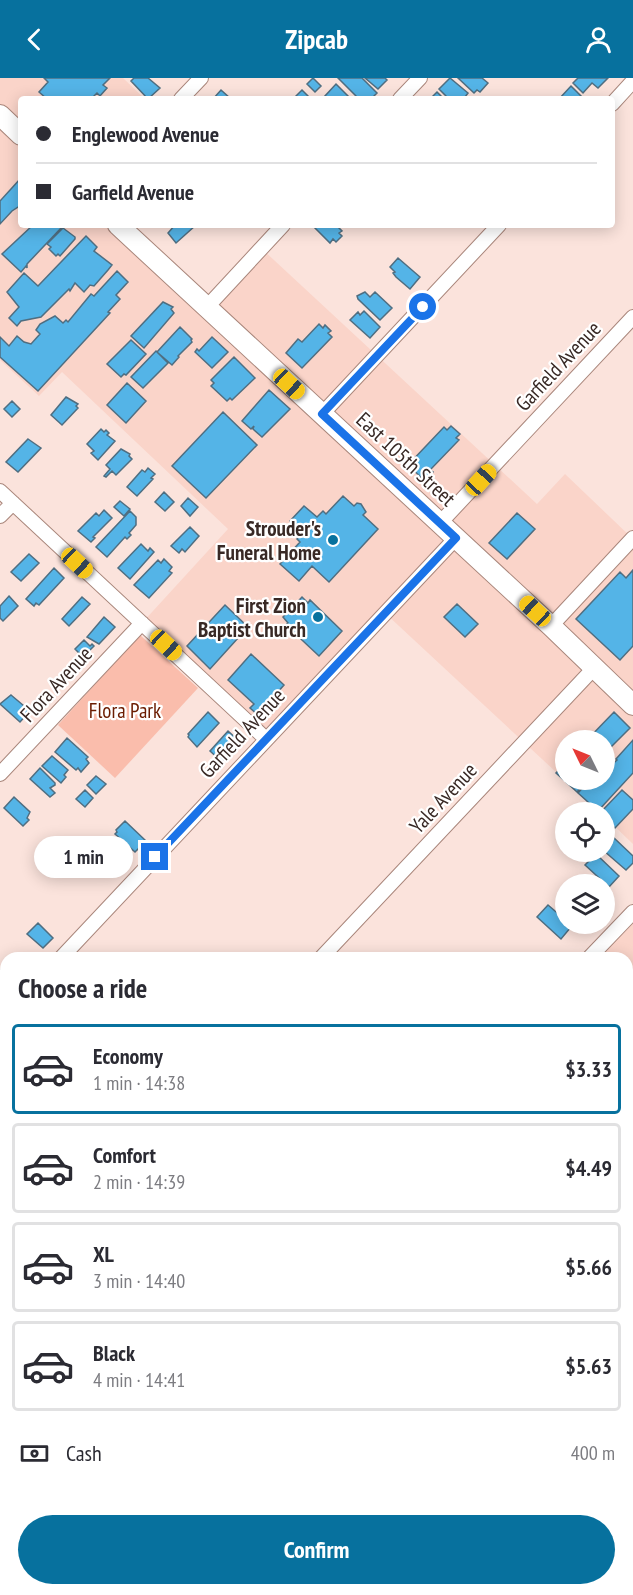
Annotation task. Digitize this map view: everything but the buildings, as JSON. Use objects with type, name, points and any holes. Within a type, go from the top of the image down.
[{"type":"main road","points":[[0,115],[18,132]]},
{"type":"main road","name":"East 105th Street","points":[[121,228],[595,667],[633,705]]},
{"type":"street","points":[[184,96],[201,78]]},
{"type":"street","points":[[403,96],[420,78]]},
{"type":"street","points":[[615,101],[633,81]]},
{"type":"street","points":[[207,307],[280,228]]},
{"type":"street","points":[[322,414],[496,228]]},
{"type":"street","name":"Garfield Avenue","points":[[440,524],[633,317]]},
{"type":"street","points":[[0,491],[266,739]]},
{"type":"street","points":[[0,516],[13,503]]},
{"type":"street","name":"Garfield Avenue","points":[[67,952],[456,538]]},
{"type":"street","points":[[551,626],[633,538]]},
{"type":"street","name":"Flora Avenue","points":[[0,774],[142,623]]},
{"type":"street","name":"Yale Avenue","points":[[327,952],[595,667]]},
{"type":"street","points":[[595,952],[633,912]]},
{"type":"shaded area","points":[[0,78],[123,78],[142,96],[18,96],[18,228],[121,228],[207,307],[261,248],[537,504],[565,474],[633,539],[633,844],[615,827],[615,802],[588,802],[575,790],[615,790],[615,730],[555,730],[555,771],[385,613],[266,739],[142,623],[228,529],[62,372],[39,396],[0,360]]},
{"type":"shaded area","points":[[633,912],[633,952],[601,952],[598,949],[612,934],[615,934],[615,931]]},
{"type":"green space","name":"Flora Park","points":[[140,635],[198,688],[115,778],[58,725]]},
{"type":"place","name":"Strouder's Funeral Home","points":[[333,540]]},
{"type":"place","name":"First Zion Baptist Church","points":[[318,617]]},
{"type":"route","points":[[155,857],[456,538],[322,414],[423,307]]}]
